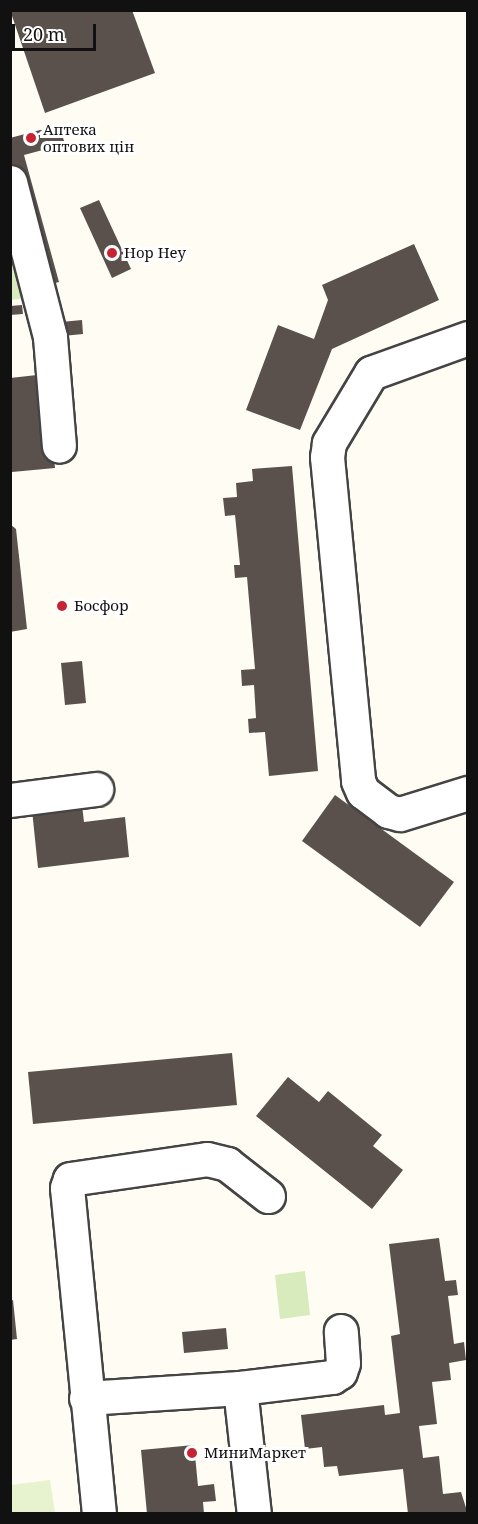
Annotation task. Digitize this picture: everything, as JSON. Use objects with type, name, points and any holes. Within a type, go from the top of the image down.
[{"type":"lane","points":[[10,182],[50,337],[59,446]]},
{"type":"lane","points":[[468,338],[371,373],[329,443],[327,457],[358,782],[388,811],[400,814],[468,794]]},
{"type":"lane","points":[[10,800],[96,789]]},
{"type":"lane","points":[[99,1514],[86,1398],[68,1188],[70,1179],[207,1159],[227,1164],[268,1196]]},
{"type":"lane","points":[[86,1398],[240,1388],[332,1377],[340,1372],[343,1364],[341,1331]]},
{"type":"lane","points":[[240,1388],[254,1514]]},
{"type":"green space","points":[[10,222],[27,298],[11,300],[10,300]]},
{"type":"green space","points":[[305,1271],[310,1315],[280,1319],[275,1275]]},
{"type":"green space","points":[[50,1480],[55,1513],[11,1513],[11,1485]]},
{"type":"building","points":[[10,10],[132,10],[155,73],[45,113]]},
{"type":"building","points":[[59,125],[65,144],[24,155],[59,282],[44,286],[10,164],[10,138]]},
{"type":"building","name":"Hop Hey","points":[[99,200],[131,269],[112,278],[80,208]]},
{"type":"building","points":[[414,244],[439,300],[332,349],[300,430],[246,410],[278,325],[314,339],[328,300],[322,285]]},
{"type":"building","points":[[22,305],[23,314],[10,315],[10,306]]},
{"type":"building","points":[[82,320],[83,334],[63,336],[61,322]]},
{"type":"building","points":[[46,374],[55,468],[12,472],[10,378]]},
{"type":"building","points":[[292,466],[318,771],[269,776],[265,732],[249,733],[248,719],[256,718],[254,685],[242,686],[241,670],[255,669],[247,577],[235,578],[234,565],[240,565],[235,515],[225,516],[223,498],[237,497],[236,483],[253,481],[252,469]]},
{"type":"building","points":[[10,524],[16,529],[27,629],[10,632]]},
{"type":"building","points":[[82,661],[86,703],[65,705],[61,663]]},
{"type":"building","points":[[335,795],[454,882],[420,927],[302,841]]},
{"type":"building","points":[[82,805],[84,822],[125,817],[129,857],[38,868],[32,810]]},
{"type":"building","points":[[232,1053],[237,1105],[33,1124],[28,1072]]},
{"type":"building","points":[[288,1077],[319,1102],[328,1091],[382,1135],[373,1146],[403,1170],[372,1209],[256,1116]]},
{"type":"building","points":[[439,1238],[445,1281],[456,1280],[458,1295],[448,1296],[454,1344],[464,1342],[466,1360],[449,1363],[451,1380],[432,1382],[437,1424],[419,1426],[423,1458],[439,1456],[443,1494],[461,1492],[468,1514],[408,1514],[403,1469],[339,1476],[337,1466],[324,1467],[322,1447],[305,1449],[301,1415],[384,1405],[385,1415],[400,1413],[391,1336],[400,1334],[389,1244]]},
{"type":"building","points":[[13,1300],[17,1339],[10,1340],[10,1301]]},
{"type":"building","points":[[226,1328],[228,1349],[184,1353],[182,1332]]},
{"type":"building","points":[[194,1445],[198,1486],[214,1484],[216,1501],[203,1502],[204,1514],[147,1514],[141,1450]]},
{"type":"place","name":"Аптека оптових цін","points":[[31,138]]},
{"type":"place","name":"Hop Hey","points":[[112,253]]},
{"type":"place","name":"Босфор","points":[[62,606]]},
{"type":"place","name":"МиниМаркет","points":[[192,1453]]}]
